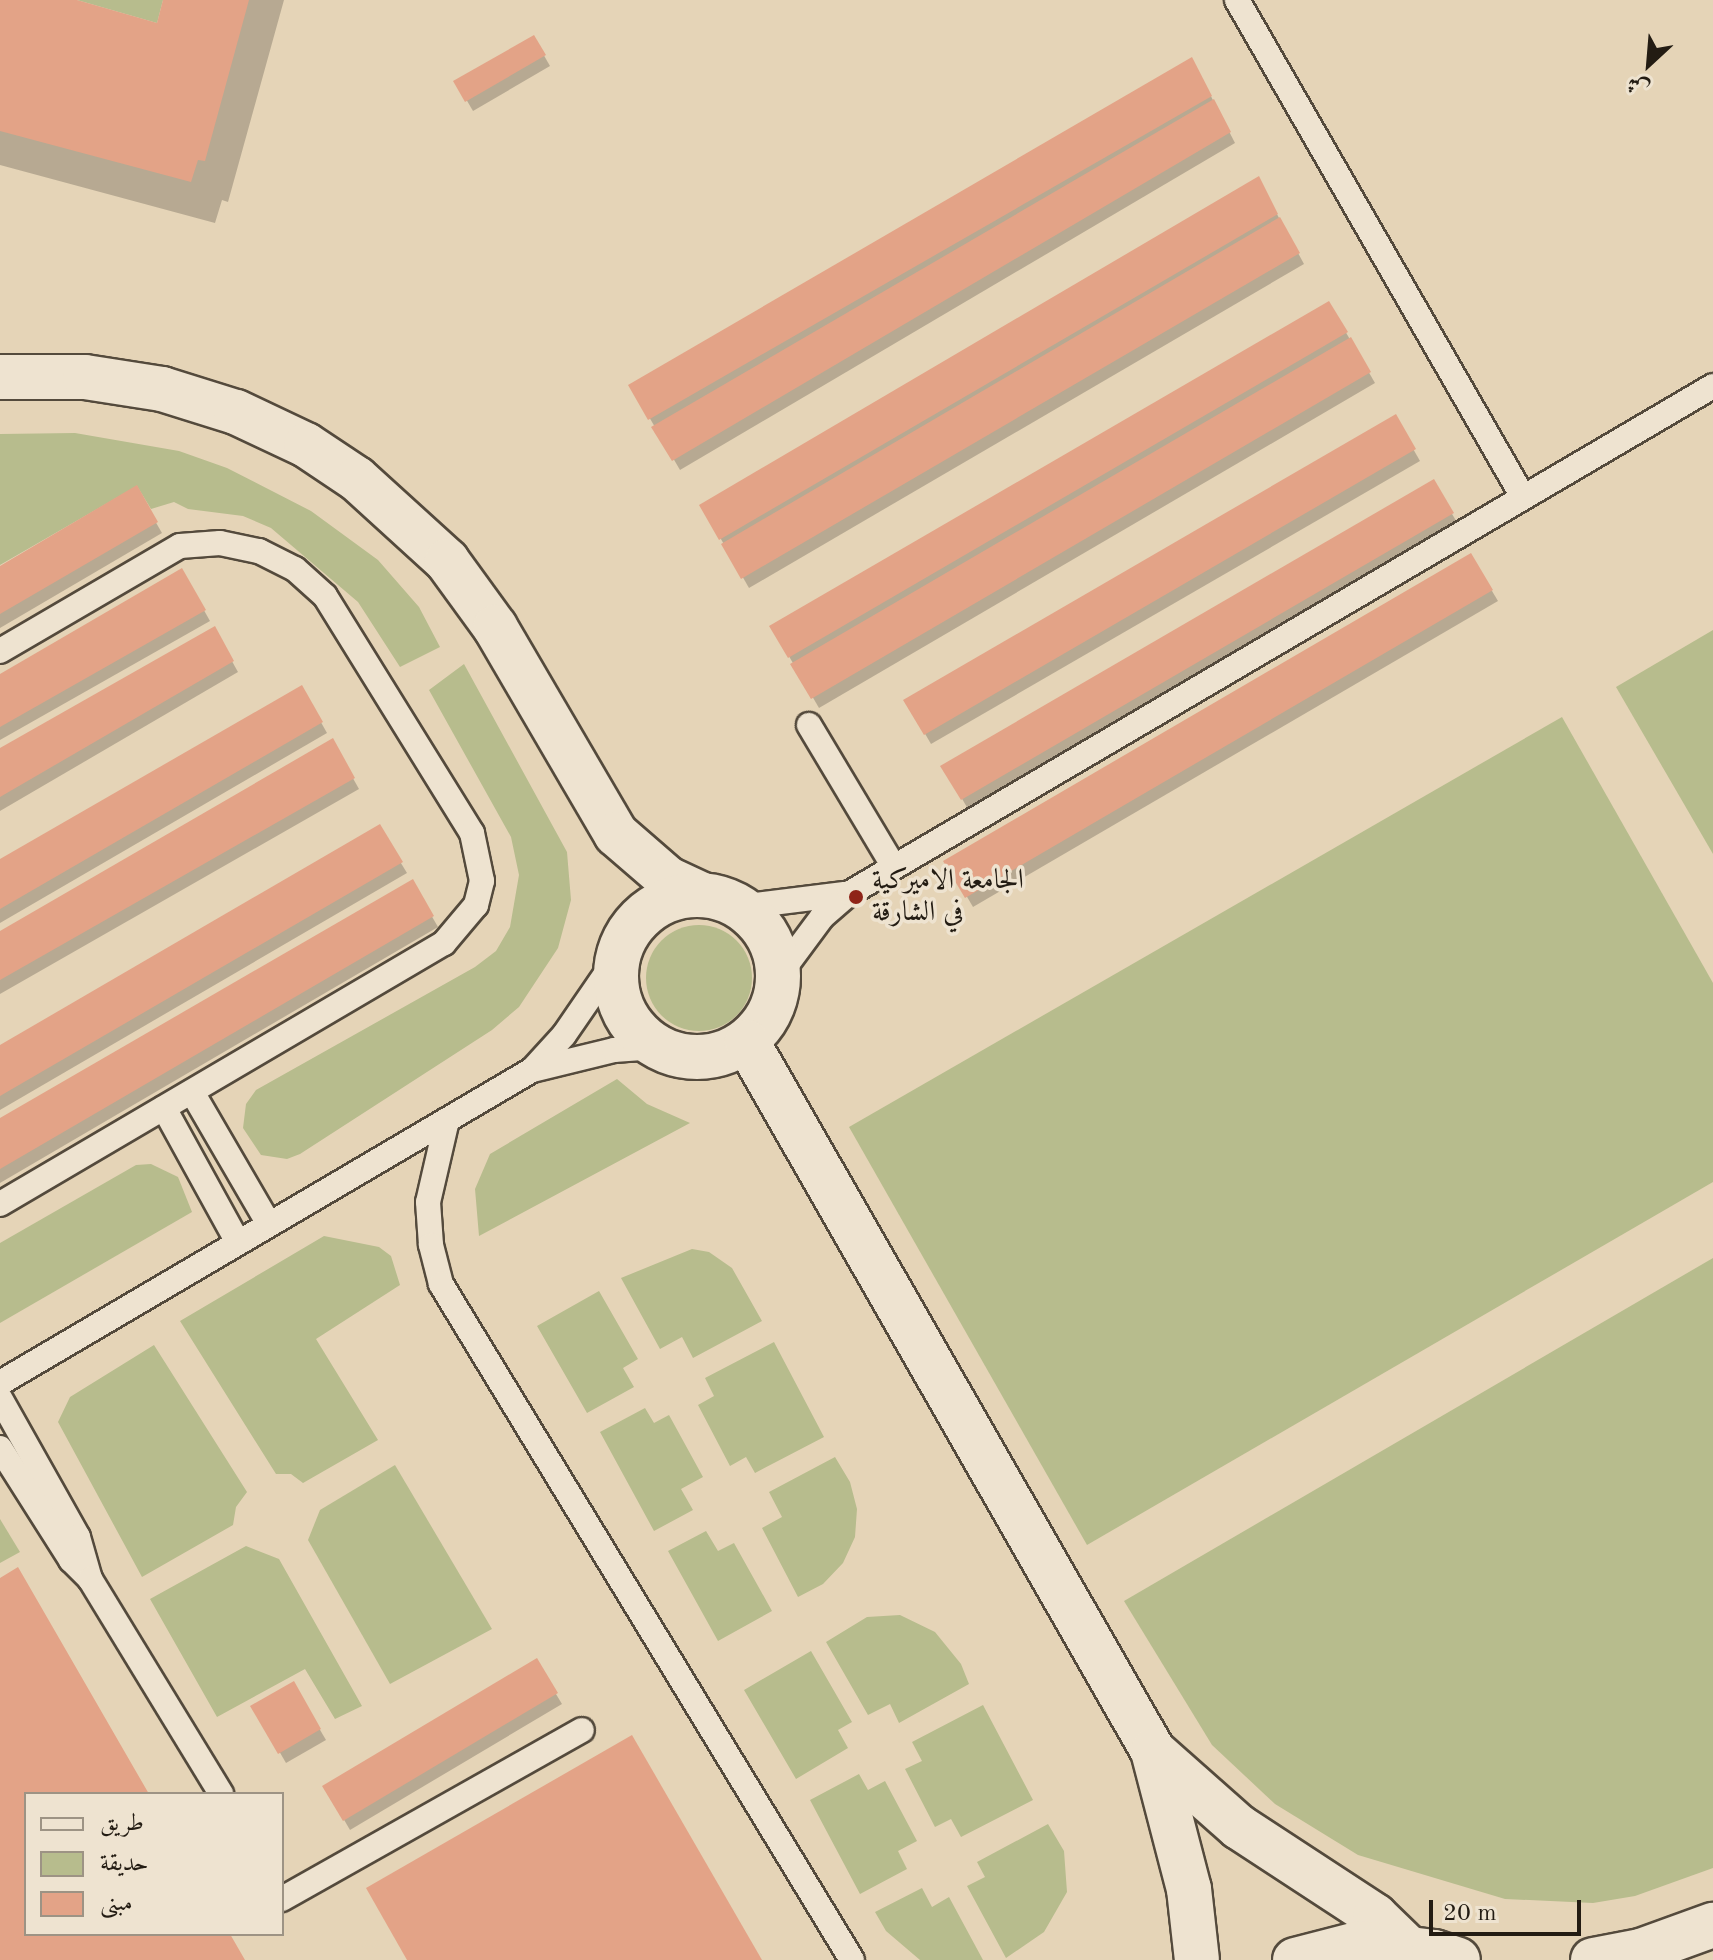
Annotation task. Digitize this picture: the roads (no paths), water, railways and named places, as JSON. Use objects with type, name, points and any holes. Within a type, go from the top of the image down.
[{"type":"street","points":[[0,377],[85,377],[162,389],[236,412],[306,445],[357,479],[447,561],[495,627],[616,834],[640,859],[761,924],[774,949],[779,975],[770,1011],[747,1042],[705,1057],[656,1047],[628,1018],[619,998],[622,945],[616,834]]},
{"type":"street","points":[[622,945],[658,904],[720,900]]},
{"type":"street","points":[[747,1042],[1153,1751],[1189,1889],[1197,1960]]},
{"type":"street","points":[[1153,1751],[1239,1827],[1375,1916],[1407,1947]]},
{"type":"street","points":[[1593,1960],[1641,1951],[1713,1925]]},
{"type":"street","points":[[1295,1960],[1361,1943],[1407,1947],[1458,1960]]},
{"type":"lane","points":[[1237,0],[1523,497]]},
{"type":"lane","points":[[779,975],[814,926],[850,893],[1713,386]]},
{"type":"lane","points":[[0,651],[180,546],[220,543],[259,551],[295,569],[325,596],[472,833],[481,856],[482,881],[476,905],[463,927],[444,943],[0,1204]]},
{"type":"lane","points":[[809,725],[894,867]]},
{"type":"lane","points":[[720,900],[814,902],[850,893]]},
{"type":"lane","points":[[532,1070],[564,1035],[622,945]]},
{"type":"lane","points":[[0,1383],[236,1239],[532,1070],[614,1050],[656,1047]]},
{"type":"lane","points":[[192,1092],[267,1221]]},
{"type":"lane","points":[[164,1108],[236,1239]]},
{"type":"lane","points":[[447,1120],[428,1202],[431,1245],[441,1284],[852,1960]]},
{"type":"lane","points":[[0,1398],[78,1537],[90,1579]]},
{"type":"lane","points":[[0,1448],[71,1560],[90,1579],[220,1792]]},
{"type":"lane","points":[[284,1896],[582,1730]]},
{"type":"place","name":"الجامعة الاميركية في الشارقة","points":[[856,897]]}]
